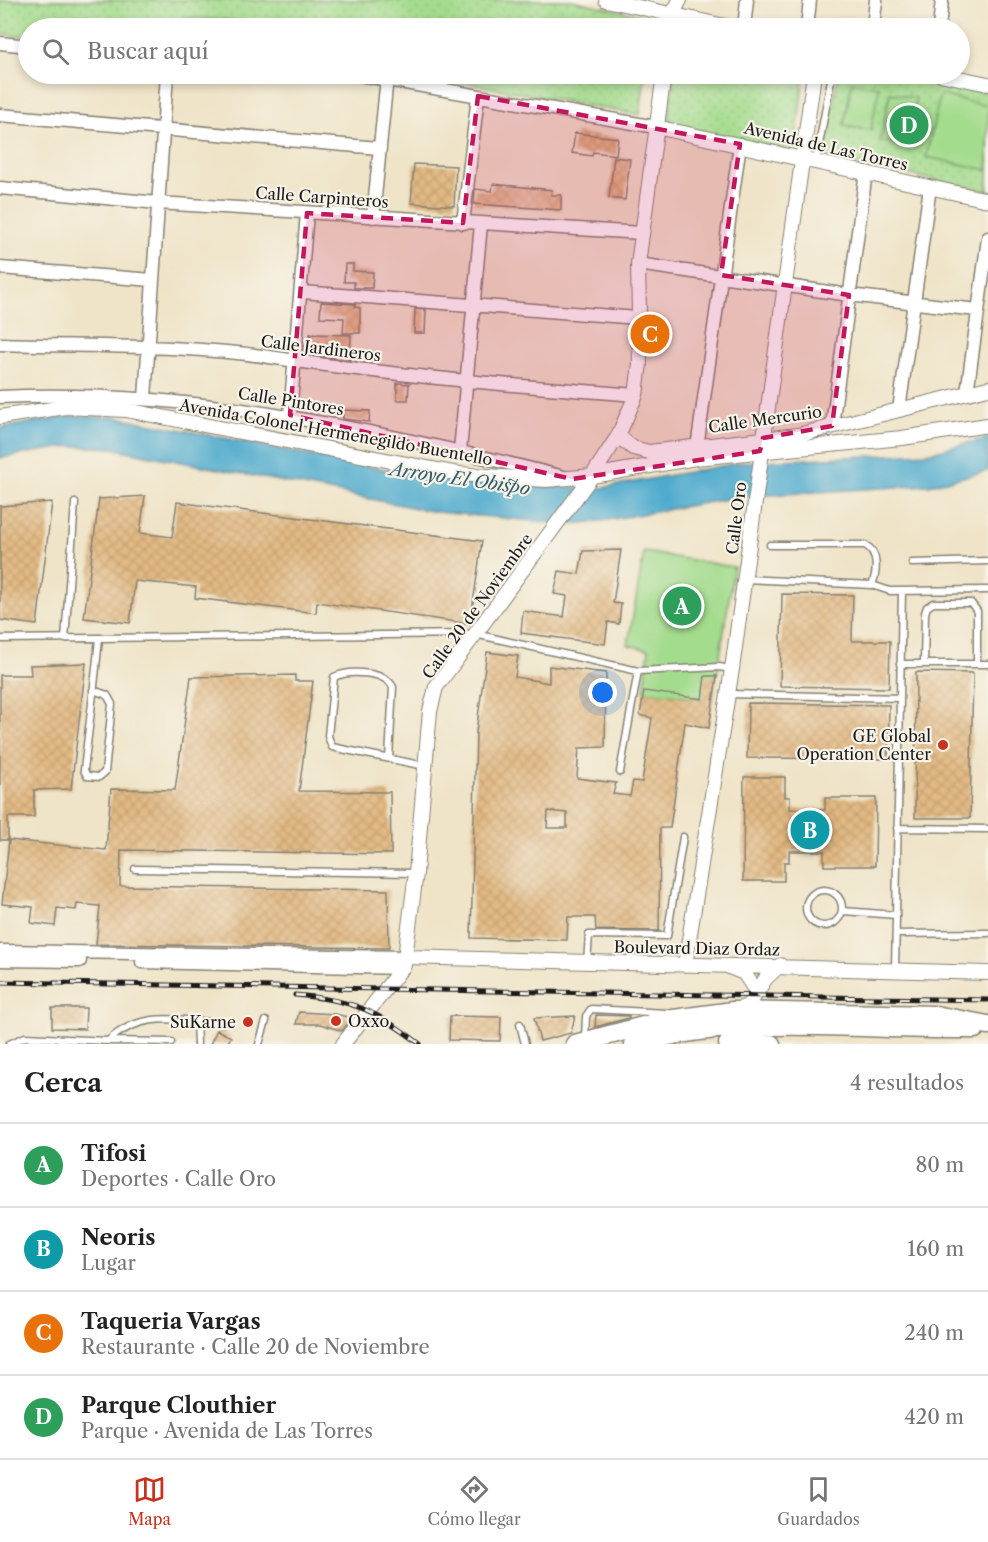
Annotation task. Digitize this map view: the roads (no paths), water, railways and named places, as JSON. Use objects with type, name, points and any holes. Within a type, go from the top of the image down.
[{"type":"main road","points":[[580,1043],[637,1026],[687,1016],[733,1011],[935,1015],[988,1027]]},
{"type":"main road","points":[[634,1044],[700,1029],[807,1026],[988,1027]]},
{"type":"main road","points":[[728,1044],[771,1044]]},
{"type":"street","points":[[606,0],[659,18]]},
{"type":"street","points":[[667,0],[670,18]]},
{"type":"street","points":[[673,18],[680,0]]},
{"type":"street","points":[[745,18],[747,0]]},
{"type":"street","points":[[808,18],[810,0]]},
{"type":"street","points":[[874,18],[876,0]]},
{"type":"street","points":[[940,18],[942,0]]},
{"type":"street","points":[[0,43],[18,45]]},
{"type":"street","points":[[970,80],[988,84]]},
{"type":"street","points":[[145,398],[166,84]]},
{"type":"street","points":[[373,217],[386,84]]},
{"type":"street","points":[[417,84],[656,127]]},
{"type":"street","name":"Calle 20 de Noviembre","points":[[404,963],[416,873],[430,711],[435,687],[581,493],[618,436],[636,395],[640,363],[638,264],[662,84]]},
{"type":"street","name":"Calle Oro","points":[[686,965],[745,579],[812,84]]},
{"type":"street","points":[[463,223],[478,96]]},
{"type":"street","points":[[0,115],[379,148]]},
{"type":"street","name":"Avenida de Las Torres","points":[[656,127],[988,200]]},
{"type":"street","points":[[697,451],[740,144]]},
{"type":"street","points":[[832,426],[866,172]]},
{"type":"street","points":[[899,410],[930,187]]},
{"type":"street","name":"Calle Carpinteros","points":[[0,188],[307,213],[642,234]]},
{"type":"street","points":[[290,415],[307,213]]},
{"type":"street","points":[[460,451],[481,224]]},
{"type":"street","points":[[967,393],[988,238]]},
{"type":"street","points":[[638,264],[849,295],[977,310]]},
{"type":"street","points":[[0,268],[153,280]]},
{"type":"street","points":[[302,292],[638,318]]},
{"type":"street","name":"Calle Jardineros","points":[[0,344],[147,349],[264,357],[467,383],[636,395]]},
{"type":"street","name":"Calle Mercurio","points":[[618,436],[637,450],[649,452],[761,449],[800,441],[832,426],[988,388]]},
{"type":"street","name":"Calle Pintores","points":[[0,397],[45,395],[145,398],[290,415],[460,451],[572,479]]},
{"type":"street","name":"Avenida Colonel Hermenegildo Buentello","points":[[0,417],[65,407],[126,410],[459,474],[519,480],[572,479],[592,476],[697,451]]},
{"type":"street","points":[[800,441],[902,438],[988,425]]},
{"type":"street","points":[[0,951],[23,956]]},
{"type":"street","points":[[0,960],[23,956],[404,963]]},
{"type":"street","points":[[345,1043],[404,963]]},
{"type":"street","name":"Boulevard Diaz Ordaz","points":[[404,963],[780,965],[988,973]]},
{"type":"street","points":[[722,965],[744,973],[756,991]]},
{"type":"street","points":[[733,1011],[748,1006],[755,999],[756,991],[771,972],[780,965]]},
{"type":"lane","points":[[816,162],[830,84]]},
{"type":"lane","points":[[65,639],[75,503]]},
{"type":"lane","points":[[770,545],[865,545],[872,550],[875,556],[876,568],[872,585]]},
{"type":"lane","points":[[912,562],[988,561]]},
{"type":"lane","points":[[745,579],[872,585],[890,591],[988,590]]},
{"type":"lane","points":[[895,971],[902,591]]},
{"type":"lane","points":[[924,663],[926,609],[933,603],[971,603],[977,611],[977,664]]},
{"type":"lane","points":[[0,639],[475,634],[638,671],[718,667],[732,669]]},
{"type":"lane","points":[[93,690],[107,695],[112,704],[105,772],[99,777],[87,776],[84,770],[93,690],[99,638]]},
{"type":"lane","points":[[900,664],[988,664]]},
{"type":"lane","points":[[620,772],[638,671]]},
{"type":"lane","points":[[388,758],[393,687],[390,680],[383,676],[342,673],[334,677],[328,736],[332,747],[425,767]]},
{"type":"lane","points":[[728,694],[900,698]]},
{"type":"lane","points":[[897,828],[988,829]]},
{"type":"lane","points":[[588,963],[589,935],[668,936],[683,837]]},
{"type":"lane","points":[[135,869],[416,873]]},
{"type":"lane","points":[[827,890],[837,895],[843,911],[837,922],[821,927],[811,921],[806,905],[811,895],[827,890]]},
{"type":"lane","points":[[843,911],[896,915]]},
{"type":"lane","points":[[896,934],[988,933]]},
{"type":"lane","points":[[580,1043],[586,1016],[591,1009],[687,1016]]},
{"type":"lane","points":[[108,1041],[123,1028],[152,1018],[223,1023]]},
{"type":"lane","points":[[196,1021],[197,1044]]},
{"type":"lane","points":[[260,1044],[266,1021]]},
{"type":"lane","points":[[520,1024],[525,1044]]},
{"type":"lane","points":[[9,1044],[25,1037],[171,1042]]},
{"type":"water","points":[[71,416],[117,417],[372,467],[498,486],[601,488],[743,462],[927,453],[988,438],[988,471],[929,485],[739,497],[602,521],[568,524],[436,512],[111,448],[71,446],[0,458],[0,428]]},
{"type":"railway","points":[[0,982],[988,1000]]},
{"type":"railway","points":[[295,995],[332,1000],[362,1008],[389,1022],[420,1044]]},
{"type":"place","name":"Parque Clouthier","points":[[909,125]]},
{"type":"place","name":"Taqueria Vargas","points":[[650,334]]},
{"type":"place","name":"Tifosi","points":[[682,606]]},
{"type":"place","name":"GE Global Operation Center","points":[[943,745]]},
{"type":"place","name":"Neoris","points":[[810,830]]},
{"type":"place","name":"Oxxo","points":[[336,1021]]},
{"type":"place","name":"SuKarne","points":[[248,1022]]},
{"type":"water label","name":"Arroyo El Obispo","points":[[460,479]]}]
